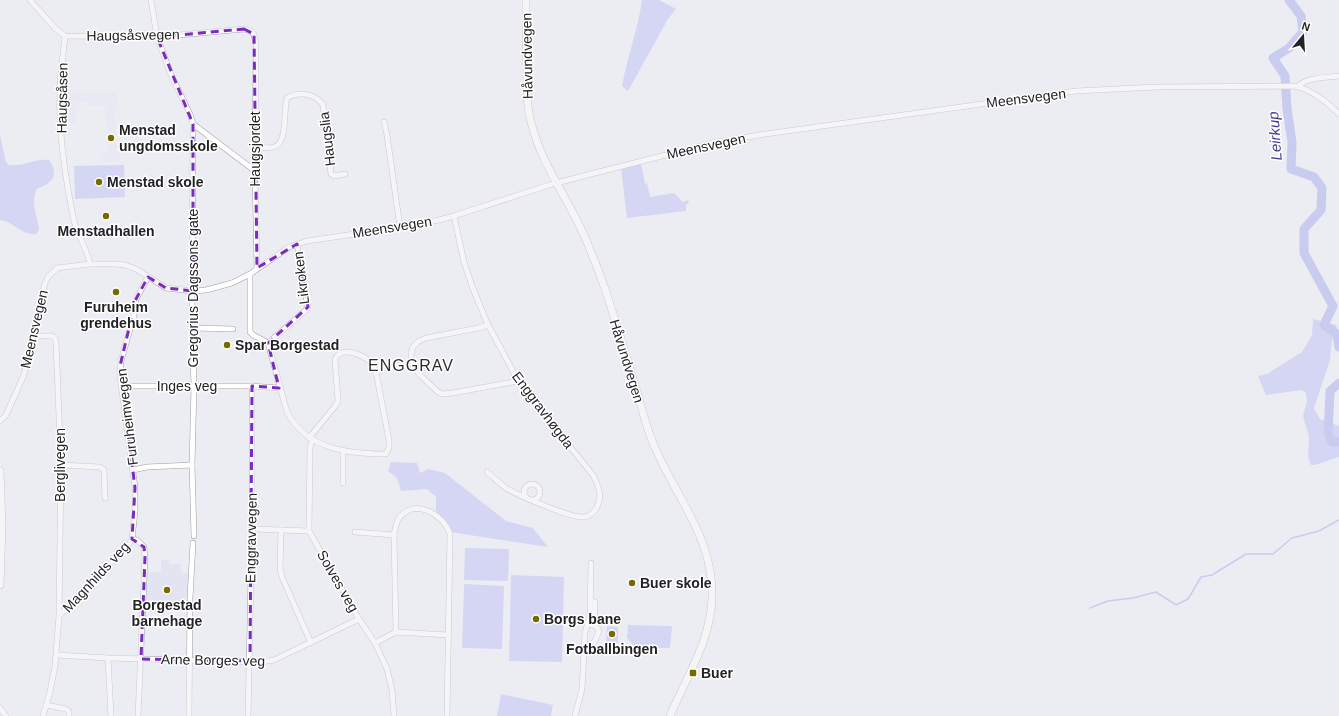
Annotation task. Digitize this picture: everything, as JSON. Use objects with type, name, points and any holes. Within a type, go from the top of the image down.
[{"type":"main road","name":"Håvundvegen","points":[[526,0],[527,90],[530,119],[539,148],[581,229],[602,281],[652,441],[662,464],[697,527],[708,560],[712,598],[708,624],[700,650],[673,715]]},
{"type":"main road","points":[[0,471],[2,526],[0,585]]},
{"type":"street","points":[[30,0],[54,28],[65,36]]},
{"type":"street","name":"Gregorius Dagssons gate","points":[[151,0],[157,37],[193,124],[192,328],[194,386],[192,465],[194,536]]},
{"type":"street","name":"Haugsåsvegen","points":[[65,36],[157,37],[244,29],[251,30]]},
{"type":"street","name":"Haugsjordet","points":[[251,30],[254,34],[256,45],[255,171],[257,268]]},
{"type":"street","name":"Haugsåsen","points":[[65,36],[60,89],[63,160],[77,231],[88,254],[90,264]]},
{"type":"street","points":[[1298,86],[1301,83],[1311,80],[1339,76]]},
{"type":"street","name":"Meensvegen","points":[[0,421],[6,415],[24,375],[42,291],[48,277],[57,268],[90,264],[125,265],[136,269],[166,288],[193,291],[224,286],[250,274],[280,252],[307,241],[400,227],[454,216],[557,182],[717,142],[1014,99],[1108,89],[1282,85],[1298,86],[1320,98],[1339,114]]},
{"type":"street","name":"Haugslia","points":[[255,148],[274,147],[280,144],[283,138],[287,98],[292,95],[306,94],[315,97],[323,105],[331,174],[334,176],[345,174]]},
{"type":"street","points":[[384,122],[400,227]]},
{"type":"street","points":[[193,124],[255,171]]},
{"type":"street","name":"Enggravhøgda","points":[[454,216],[466,267],[488,325],[518,380],[536,405],[593,475],[600,493],[594,512],[585,518],[573,516],[529,500],[506,488],[487,472]]},
{"type":"street","name":"Likroken","points":[[268,343],[308,307],[297,244]]},
{"type":"street","points":[[250,274],[250,332],[268,343],[284,405],[291,421],[311,439],[324,446],[343,451],[386,454],[389,448],[389,440],[376,372],[372,363],[354,353],[340,353],[335,359],[339,396],[336,405],[311,439],[309,531],[252,529]]},
{"type":"street","name":"Furuheimvegen","points":[[132,539],[135,511],[133,470],[120,376],[120,361],[134,315],[136,299],[148,277]]},
{"type":"street","points":[[488,325],[422,339],[413,348],[411,354],[413,366],[429,385],[442,394],[518,380]]},
{"type":"street","points":[[192,328],[233,329]]},
{"type":"street","name":"Berglivegen","points":[[32,336],[51,336],[54,337],[56,342],[61,465],[59,616]]},
{"type":"street","name":"Inges veg","points":[[122,388],[129,386],[252,386]]},
{"type":"street","points":[[252,386],[279,388]]},
{"type":"street","name":"Enggravvegen","points":[[248,716],[252,529],[252,386]]},
{"type":"street","points":[[343,451],[343,483]]},
{"type":"street","points":[[61,465],[100,467],[104,470],[105,498]]},
{"type":"street","points":[[133,470],[147,467],[192,465]]},
{"type":"street","points":[[396,632],[394,535],[396,525],[400,517],[411,510],[424,508],[435,513],[448,528],[450,534],[451,557],[447,716]]},
{"type":"street","points":[[281,530],[280,568],[282,577],[311,643]]},
{"type":"street","name":"Solves veg","points":[[309,531],[375,643],[387,669],[392,690],[394,716]]},
{"type":"street","points":[[355,532],[394,535]]},
{"type":"street","name":"Magnhilds veg","points":[[57,655],[59,616],[105,568],[126,549],[132,539],[137,540],[144,547],[145,562],[141,659]]},
{"type":"street","points":[[189,716],[190,598],[193,543]]},
{"type":"street","points":[[575,716],[582,689],[585,633],[591,624],[590,563]]},
{"type":"street","name":"Arne Borges veg","points":[[57,655],[108,658],[260,662],[274,660],[360,619]]},
{"type":"street","points":[[585,652],[592,645],[598,634],[598,629],[591,624]]},
{"type":"street","points":[[375,643],[396,632],[448,635]]},
{"type":"street","points":[[43,716],[50,692],[57,655]]},
{"type":"street","points":[[108,658],[111,716]]},
{"type":"street","points":[[138,716],[141,659]]},
{"type":"street","points":[[46,705],[66,709],[69,711],[69,716]]},
{"type":"street","points":[[0,708],[6,716]]},
{"type":"highlighted area","points":[[244,29],[254,34],[257,268],[297,244],[308,307],[268,343],[279,388],[252,386],[250,661],[141,659],[145,557],[144,547],[132,539],[135,488],[120,366],[136,299],[148,277],[166,288],[193,291],[193,124],[157,37]]},
{"type":"shaded area","points":[[642,0],[659,0],[676,9],[668,19],[628,91],[622,86]]},
{"type":"shaded area","name":"Menstad ungdomsskole","points":[[117,91],[118,106],[115,107],[116,153],[120,153],[120,162],[101,162],[101,154],[108,153],[105,106],[88,106],[87,102],[75,102],[76,123],[65,124],[65,92]]},
{"type":"shaded area","points":[[0,135],[6,162],[9,165],[19,165],[39,160],[49,160],[54,170],[53,178],[47,184],[37,189],[35,194],[34,204],[39,228],[36,234],[26,233],[5,221],[0,220]]},
{"type":"shaded area","points":[[641,163],[645,184],[647,183],[650,197],[674,193],[683,202],[688,200],[689,203],[686,205],[686,211],[627,218],[621,168]]},
{"type":"shaded area","name":"Menstad skole","points":[[124,165],[125,197],[75,199],[74,166]]},
{"type":"shaded area","points":[[1313,319],[1336,325],[1339,333],[1332,340],[1330,360],[1314,408],[1320,419],[1339,426],[1339,457],[1311,465],[1308,457],[1309,437],[1303,416],[1307,401],[1306,393],[1302,390],[1266,395],[1258,376],[1267,374],[1302,352],[1312,335]]},
{"type":"shaded area","points":[[391,462],[417,463],[420,473],[428,469],[445,473],[506,521],[533,528],[548,547],[450,532],[447,523],[436,511],[436,497],[427,489],[401,491],[397,478],[388,471]]},
{"type":"shaded area","points":[[465,548],[509,549],[508,581],[464,580]]},
{"type":"shaded area","name":"Borgestad barnehage","points":[[161,560],[169,560],[169,564],[181,564],[181,573],[187,573],[189,575],[186,605],[171,606],[161,612],[146,612],[147,576],[149,572],[161,572]]},
{"type":"shaded area","name":"Borgs bane","points":[[511,575],[564,577],[562,662],[509,661]]},
{"type":"shaded area","points":[[464,584],[504,586],[502,649],[462,648]]},
{"type":"shaded area","points":[[628,625],[672,626],[670,648],[635,648],[627,638]]},
{"type":"shaded area","name":"Fotballbingen","points":[[607,626],[618,627],[618,643],[606,642]]},
{"type":"shaded area","points":[[501,694],[553,705],[551,716],[497,716]]},
{"type":"waterway","name":"Leirkup","points":[[1289,0],[1301,16],[1303,32],[1289,48],[1273,58],[1285,76],[1287,109],[1292,142],[1291,169],[1314,177],[1322,188],[1321,210],[1304,229],[1304,253],[1333,306],[1324,325],[1337,334],[1339,347]]},
{"type":"waterway","name":"Leirkup","points":[[1339,383],[1330,391],[1328,433],[1332,442],[1339,442]]},
{"type":"waterway","points":[[1090,608],[1108,601],[1133,598],[1156,592],[1176,605],[1188,599],[1201,577],[1212,575],[1246,554],[1273,554],[1292,538],[1319,531],[1339,520]]},
{"type":"place","name":"Menstad ungdomsskole","points":[[111,138]]},
{"type":"place","name":"Menstad skole","points":[[99,182]]},
{"type":"place","name":"Menstadhallen","points":[[106,216]]},
{"type":"place","name":"Furuheim grendehus","points":[[116,292]]},
{"type":"place","name":"Spar Borgestad","points":[[227,345]]},
{"type":"place","name":"Buer skole","points":[[632,583]]},
{"type":"place","name":"Borgestad barnehage","points":[[167,590]]},
{"type":"place","name":"Borgs bane","points":[[536,619]]},
{"type":"place","name":"Fotballbingen","points":[[612,634]]},
{"type":"place","name":"Buer","points":[[693,673]]},
{"type":"district","name":"ENGGRAV","points":[[411,365]]}]
